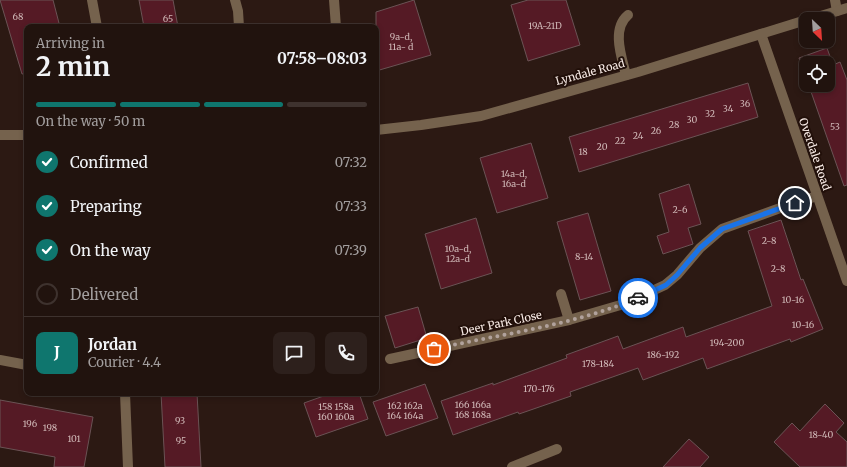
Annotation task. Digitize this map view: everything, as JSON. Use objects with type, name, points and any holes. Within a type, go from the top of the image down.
[{"type":"street","points":[[92,0],[96,24]]},
{"type":"street","points":[[235,0],[238,11],[239,24]]},
{"type":"street","points":[[334,0],[336,24]]},
{"type":"street","points":[[835,0],[836,11]]},
{"type":"street","points":[[833,12],[847,8]]},
{"type":"street","points":[[626,75],[618,39],[624,19],[628,15]]},
{"type":"street","name":"Lyndale Road","points":[[379,130],[481,116],[626,75],[799,22]]},
{"type":"street","name":"Overdale Road","points":[[761,34],[847,281]]},
{"type":"street","points":[[0,135],[24,135]]},
{"type":"street","name":"Deer Park Close","points":[[390,359],[570,320],[624,304],[652,293],[666,285],[677,275],[700,248],[722,229],[817,196]]},
{"type":"street","points":[[560,294],[570,320]]},
{"type":"street","points":[[0,360],[24,364]]},
{"type":"street","points":[[125,396],[128,467]]},
{"type":"street","points":[[512,467],[557,449]]},
{"type":"building","points":[[0,0],[53,0],[59,24],[24,24],[24,74],[22,74]]},
{"type":"building","points":[[139,0],[173,0],[177,24],[143,24]]},
{"type":"building","points":[[414,0],[431,55],[379,70],[379,24],[376,24],[376,12]]},
{"type":"building","points":[[528,0],[566,0],[580,45],[528,61],[511,5]]},
{"type":"building","points":[[827,48],[830,56],[805,56]]},
{"type":"building","points":[[840,62],[847,80],[847,185],[844,186],[811,92],[835,92],[835,64]]},
{"type":"building","points":[[748,83],[758,117],[579,172],[569,137]]},
{"type":"building","points":[[531,143],[548,198],[497,213],[480,158]]},
{"type":"building","points":[[689,184],[701,224],[688,228],[693,244],[663,254],[657,236],[669,232],[659,194]]},
{"type":"building","points":[[588,213],[611,291],[580,300],[557,222]]},
{"type":"building","points":[[476,218],[492,273],[441,289],[425,234]]},
{"type":"building","points":[[781,220],[801,280],[803,279],[823,329],[791,342],[790,339],[707,369],[703,358],[643,380],[638,368],[570,392],[571,396],[519,414],[518,412],[453,435],[441,401],[493,383],[493,385],[567,358],[566,355],[618,336],[623,349],[683,327],[686,337],[772,306],[748,231]]},
{"type":"building","points":[[418,307],[427,338],[395,348],[385,316]]},
{"type":"building","points":[[425,384],[438,418],[386,436],[373,402]]},
{"type":"building","points":[[161,396],[197,396],[201,467],[165,467]]},
{"type":"building","points":[[324,396],[360,396],[368,419],[316,437],[304,403]]},
{"type":"building","points":[[0,400],[93,417],[84,467],[54,467],[55,457],[0,447]]},
{"type":"building","points":[[825,404],[844,423],[836,432],[847,442],[847,467],[800,467],[774,442],[792,423],[800,431]]},
{"type":"building","points":[[689,439],[709,457],[700,467],[663,467]]},
{"type":"way so far","points":[[434,349],[570,320],[624,304],[638,298]]},
{"type":"route","points":[[638,298],[652,293],[666,285],[677,275],[700,248],[722,229],[795,203]]}]
